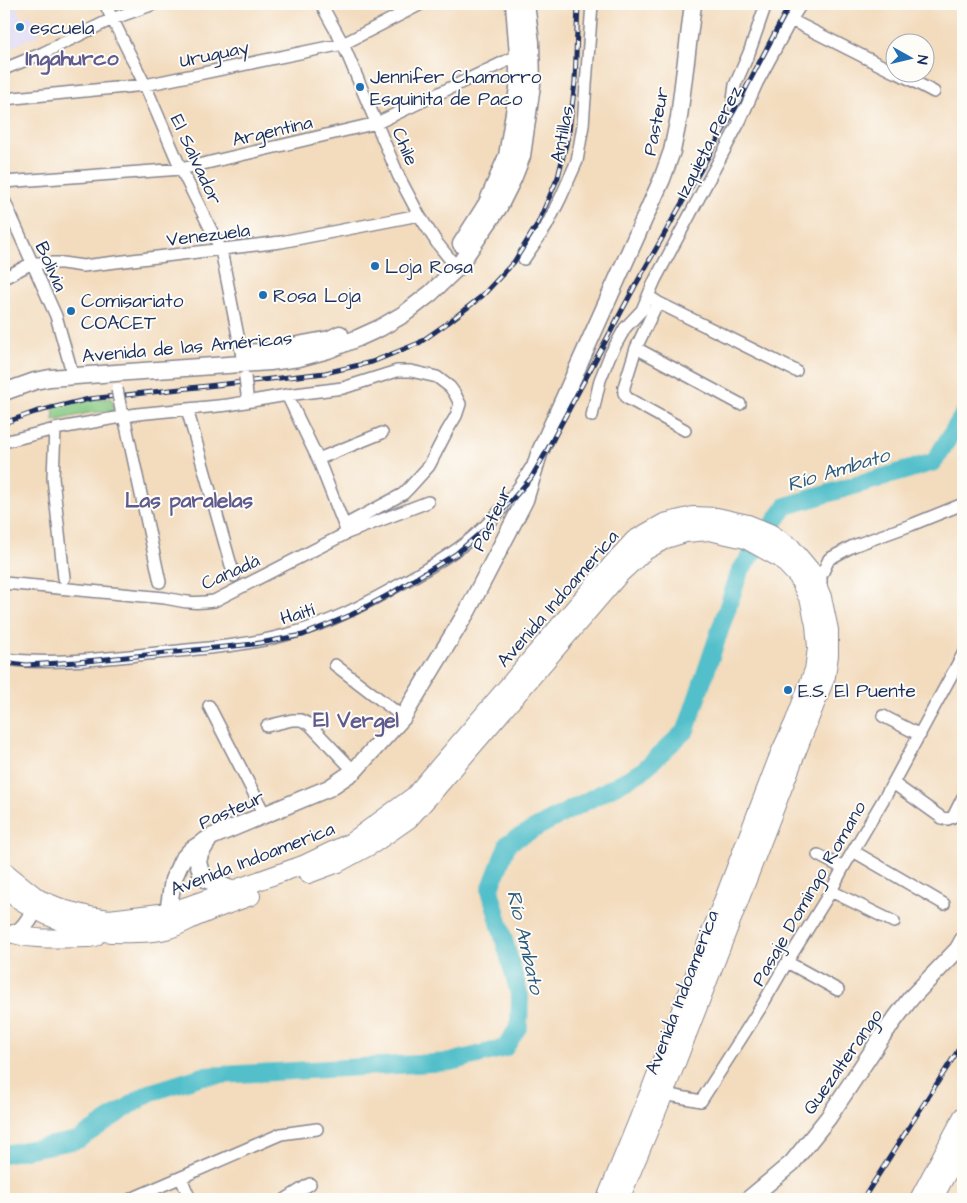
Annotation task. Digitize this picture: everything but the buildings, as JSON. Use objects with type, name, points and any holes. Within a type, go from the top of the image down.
[{"type":"main road","name":"Avenida Indoamerica","points":[[4,872],[37,904],[109,919],[169,920],[200,916],[338,863],[373,844],[408,819],[436,789],[616,568],[634,540],[664,523],[693,516],[717,517],[748,524],[770,533],[791,547],[805,574],[822,596],[829,630],[829,655],[826,676],[657,1092],[627,1146],[606,1199]]},
{"type":"main road","name":"Avenida Indoamerica","points":[[4,889],[37,904],[70,925],[95,931],[125,934],[151,932],[169,920],[234,890],[307,863],[351,842],[414,796],[616,568]]},
{"type":"main road","name":"Avenida Indoamerica","points":[[620,1199],[777,762],[814,670],[817,648],[815,625],[805,574]]},
{"type":"main road","points":[[9,934],[26,937],[89,938],[101,936],[109,932]]},
{"type":"main road","points":[[919,1199],[963,1116]]},
{"type":"main road","points":[[933,1199],[963,1144]]},
{"type":"street","name":"El Salvador","points":[[105,4],[145,85],[181,169],[221,250],[248,398]]},
{"type":"street","points":[[4,69],[112,19],[154,4]]},
{"type":"street","name":"Chile","points":[[320,4],[343,44],[399,177],[419,215],[437,243],[454,264]]},
{"type":"street","name":"Uruguay","points":[[4,99],[145,85],[343,44],[421,4]]},
{"type":"street","name":"Avenida de las Américas","points":[[4,392],[71,371],[116,381],[243,365],[260,352],[330,339],[380,317],[418,292],[454,264],[499,207],[513,180],[522,156],[532,85],[514,4]]},
{"type":"street","name":"Avenida de las Américas","points":[[525,52],[526,4]]},
{"type":"street","name":"Antillas","points":[[524,259],[550,220],[577,161],[583,124],[592,4]]},
{"type":"street","name":"Pasteur","points":[[169,920],[173,880],[182,860],[191,850],[211,837],[329,788],[354,771],[403,717],[472,601],[524,500],[539,454],[662,179],[672,151],[679,117],[693,4]]},
{"type":"street","points":[[740,121],[733,100],[735,85],[749,53],[766,4]]},
{"type":"street","name":"Izquieta Perez","points":[[592,416],[600,380],[610,354],[625,328],[642,310],[655,280],[801,4]]},
{"type":"street","points":[[791,20],[884,66]]},
{"type":"street","name":"Argentina","points":[[4,182],[181,169],[377,123],[525,52]]},
{"type":"street","points":[[914,82],[934,92]]},
{"type":"street","name":"Bolivia","points":[[4,200],[56,316],[71,371]]},
{"type":"street","name":"Venezuela","points":[[4,278],[32,263],[62,263],[83,266],[221,250],[281,242],[419,215]]},
{"type":"street","points":[[648,296],[796,371]]},
{"type":"street","points":[[659,303],[636,348],[624,387],[624,393],[627,398],[685,430]]},
{"type":"street","points":[[636,348],[740,404]]},
{"type":"street","name":"Avenida de las Américas","points":[[4,380],[28,372],[243,365]]},
{"type":"street","points":[[4,442],[122,413],[187,409],[248,398],[343,388],[397,371],[411,370],[437,377],[450,387],[460,404],[456,416],[429,466],[403,494],[346,529],[318,459],[287,395]]},
{"type":"street","points":[[116,381],[160,582]]},
{"type":"street","points":[[187,409],[234,576]]},
{"type":"street","points":[[54,429],[54,487],[64,578]]},
{"type":"street","points":[[318,459],[382,434]]},
{"type":"street","name":"Haití","points":[[4,659],[89,660],[230,645],[289,635],[326,623],[378,598],[447,556],[472,538],[496,515],[508,500],[528,474],[539,454]]},
{"type":"street","name":"Canadá","points":[[4,583],[165,598],[190,603],[214,601],[346,529],[428,502]]},
{"type":"street","points":[[822,596],[821,576],[829,559],[853,546],[963,504]]},
{"type":"street","name":"Pasaje Domingo Romano","points":[[657,1092],[701,1101],[831,892],[842,868],[854,851],[874,813],[893,783],[963,654]]},
{"type":"street","points":[[335,665],[403,717]]},
{"type":"street","points":[[209,706],[265,815]]},
{"type":"street","points":[[884,716],[920,735]]},
{"type":"street","points":[[268,726],[292,720],[302,720],[309,724],[354,771]]},
{"type":"street","points":[[893,783],[942,818],[948,819],[953,817],[963,797]]},
{"type":"street","points":[[211,837],[200,854],[198,862],[201,872],[207,880],[234,890]]},
{"type":"street","points":[[854,851],[944,904]]},
{"type":"street","points":[[818,855],[842,868]]},
{"type":"street","points":[[831,892],[894,922]]},
{"type":"street","points":[[9,934],[21,929],[30,919],[37,904]]},
{"type":"street","name":"Quezalterango","points":[[748,1199],[792,1163],[828,1118],[883,1035],[910,999],[958,949],[963,940]]},
{"type":"street","points":[[787,962],[838,990]]},
{"type":"street","points":[[131,1199],[281,1134],[317,1129]]},
{"type":"street","points":[[600,1199],[620,1151],[627,1146]]},
{"type":"street","points":[[181,1178],[190,1199]]},
{"type":"street","points":[[286,1199],[310,1184]]},
{"type":"shaded area","name":"escuela","points":[[4,4],[15,4],[22,19],[31,15],[39,34],[4,51]]},
{"type":"green space","points":[[111,398],[115,411],[88,413],[54,421],[53,404]]},
{"type":"waterway","name":"Río Ambato","points":[[4,1154],[78,1140],[149,1093],[203,1076],[450,1062],[505,1048],[519,1026],[520,997],[490,890],[508,843],[641,772],[686,730],[740,571],[786,506],[934,462],[963,415]]},
{"type":"railway","points":[[4,423],[35,412],[89,399],[325,373],[372,362],[419,343],[449,322],[482,296],[514,262],[538,223],[558,177],[569,132],[575,82],[578,4]]},
{"type":"railway","points":[[4,662],[26,665],[77,662],[254,644],[303,635],[351,615],[392,593],[456,554],[486,528],[531,478],[635,286],[735,109],[790,4]]},
{"type":"railway","points":[[863,1199],[963,1040]]},
{"type":"place","name":"escuela","points":[[20,27]]},
{"type":"place","name":"Jennifer Chamorro Esquinita de Paco","points":[[360,87]]},
{"type":"place","name":"Loja Rosa","points":[[375,266]]},
{"type":"place","name":"Rosa Loja","points":[[263,295]]},
{"type":"place","name":"Comisariato COACET","points":[[71,311]]},
{"type":"place","name":"E.S. El Puente","points":[[788,690]]},
{"type":"district","name":"Ingahurco","points":[[72,58]]},
{"type":"district","name":"Las paralelas","points":[[189,500]]},
{"type":"district","name":"El Vergel","points":[[356,720]]}]
